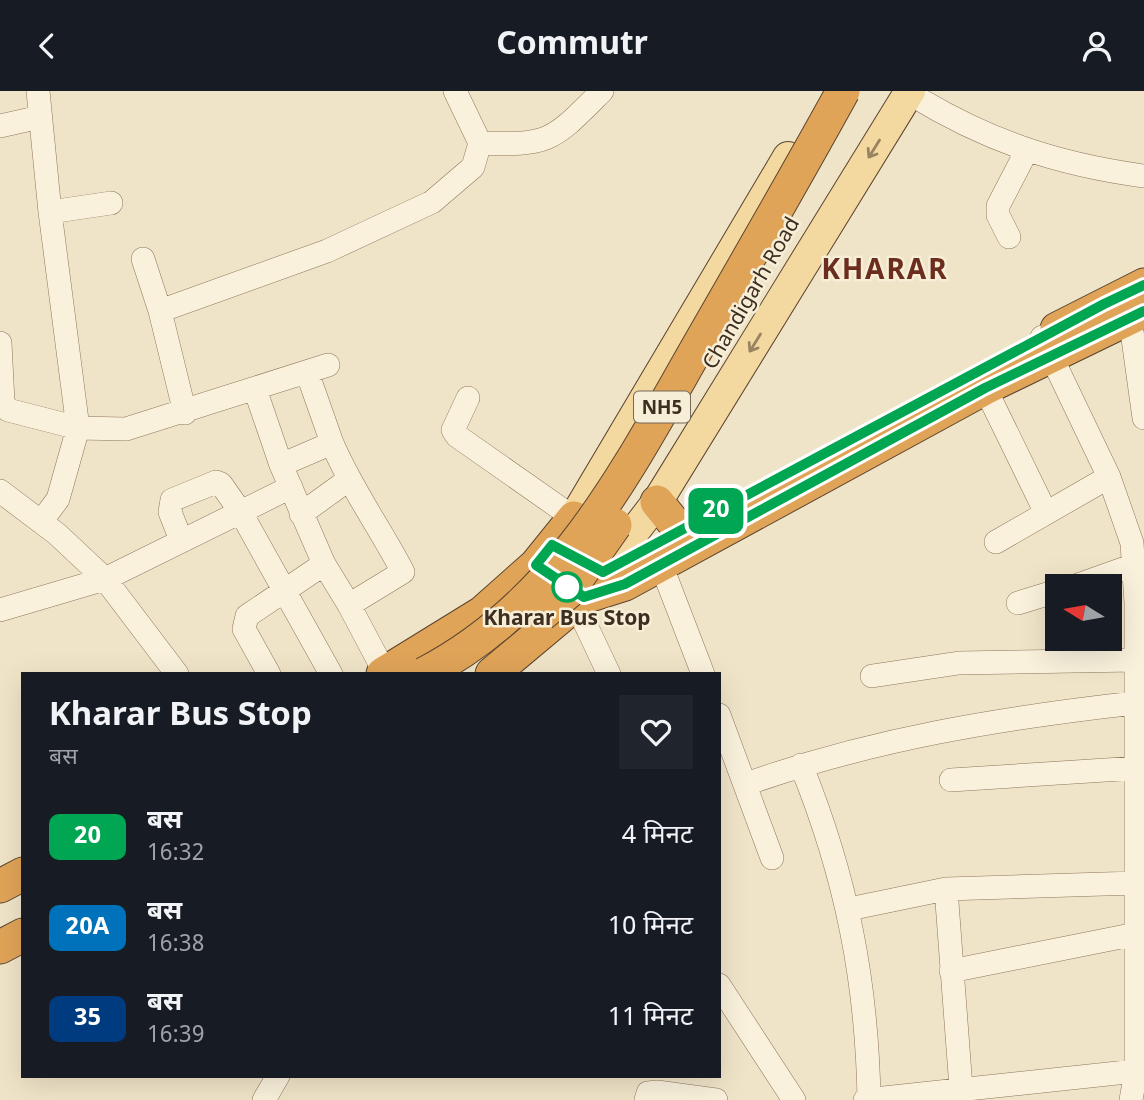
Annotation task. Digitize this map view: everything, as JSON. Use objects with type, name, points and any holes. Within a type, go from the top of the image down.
[{"type":"highway","name":"NH5","points":[[428,672],[448,661],[508,618],[549,579],[583,534],[628,466],[843,91]]},
{"type":"highway","name":"Chandigarh Road","points":[[463,672],[514,637],[567,593],[588,568],[869,91]]},
{"type":"highway","points":[[588,591],[625,584],[660,562],[985,388],[1047,345],[1144,285]]},
{"type":"highway","points":[[496,672],[515,663],[588,591],[679,529],[1047,345],[1137,314]]},
{"type":"highway","points":[[657,502],[679,529]]},
{"type":"highway","points":[[386,672],[482,614],[544,555],[574,518]]},
{"type":"highway","points":[[544,555],[588,591]]},
{"type":"highway","points":[[0,886],[21,875]]},
{"type":"highway","points":[[0,900],[21,889]]},
{"type":"highway","points":[[0,922],[21,910]]},
{"type":"highway","points":[[0,947],[21,936]]},
{"type":"main road","points":[[574,518],[826,91]]},
{"type":"main road","points":[[588,591],[657,502],[909,92]]},
{"type":"street","points":[[38,91],[50,212],[78,428],[58,499],[41,522]]},
{"type":"street","points":[[160,311],[327,251],[432,202],[473,167],[480,143],[455,91]]},
{"type":"street","points":[[480,143],[525,145],[559,134],[602,91]]},
{"type":"street","points":[[909,92],[959,122],[1026,152],[1100,170],[1144,176]]},
{"type":"street","points":[[0,126],[40,117]]},
{"type":"street","points":[[1009,237],[998,215],[998,206],[1026,152]]},
{"type":"street","points":[[50,212],[111,203]]},
{"type":"street","points":[[143,259],[160,311],[185,413]]},
{"type":"street","points":[[1137,314],[1144,418]]},
{"type":"street","points":[[0,342],[3,402],[8,410],[78,428],[126,429],[185,413],[317,369],[332,443],[348,480],[375,519],[403,572],[349,605]]},
{"type":"street","points":[[1047,345],[1109,477],[1132,543],[1140,603],[1134,660],[1140,820],[1136,883],[1140,1072],[1131,1100]]},
{"type":"street","points":[[985,388],[1046,513]]},
{"type":"street","points":[[255,389],[301,514],[324,563],[383,672]]},
{"type":"street","points":[[468,398],[454,422],[453,430],[457,436],[574,518]]},
{"type":"street","points":[[281,465],[332,443]]},
{"type":"street","points":[[996,542],[1109,477]]},
{"type":"street","points":[[301,514],[348,480]]},
{"type":"street","points":[[181,540],[170,512],[172,500],[216,482],[225,487],[330,672]]},
{"type":"street","points":[[0,610],[105,579],[291,487]]},
{"type":"street","points":[[1,493],[41,522],[105,579],[175,672]]},
{"type":"street","points":[[660,562],[702,672]]},
{"type":"street","points":[[268,672],[244,629],[247,616],[324,563]]},
{"type":"street","points":[[1109,574],[1134,565]]},
{"type":"street","points":[[588,591],[608,672]]},
{"type":"street","points":[[1018,603],[1045,595]]},
{"type":"street","points":[[495,602],[515,663]]},
{"type":"street","points":[[872,676],[986,662],[1134,660]]},
{"type":"street","points":[[746,784],[801,765],[901,738],[1031,715],[1135,703]]},
{"type":"street","points":[[721,720],[772,858]]},
{"type":"street","points":[[801,765],[849,909],[868,1033],[867,1100],[928,1096],[961,1088],[1140,1072]]},
{"type":"street","points":[[951,781],[1137,768]]},
{"type":"street","points":[[849,909],[947,889],[1136,883]]},
{"type":"street","points":[[947,889],[961,1088]]},
{"type":"street","points":[[951,971],[1136,934]]},
{"type":"street","points":[[721,988],[794,1100]]},
{"type":"street","points":[[264,1100],[277,1078]]},
{"type":"street","points":[[646,1100],[648,1093],[657,1092],[716,1100]]},
{"type":"bus line","name":"20","points":[[1144,285],[734,503],[679,529],[603,572],[552,545],[536,565],[584,597],[625,584],[660,562],[985,388],[1144,311]]},
{"type":"place","name":"Kharar Bus Stop","points":[[567,587]]},
{"type":"district","name":"KHARAR","points":[[885,269]]}]
